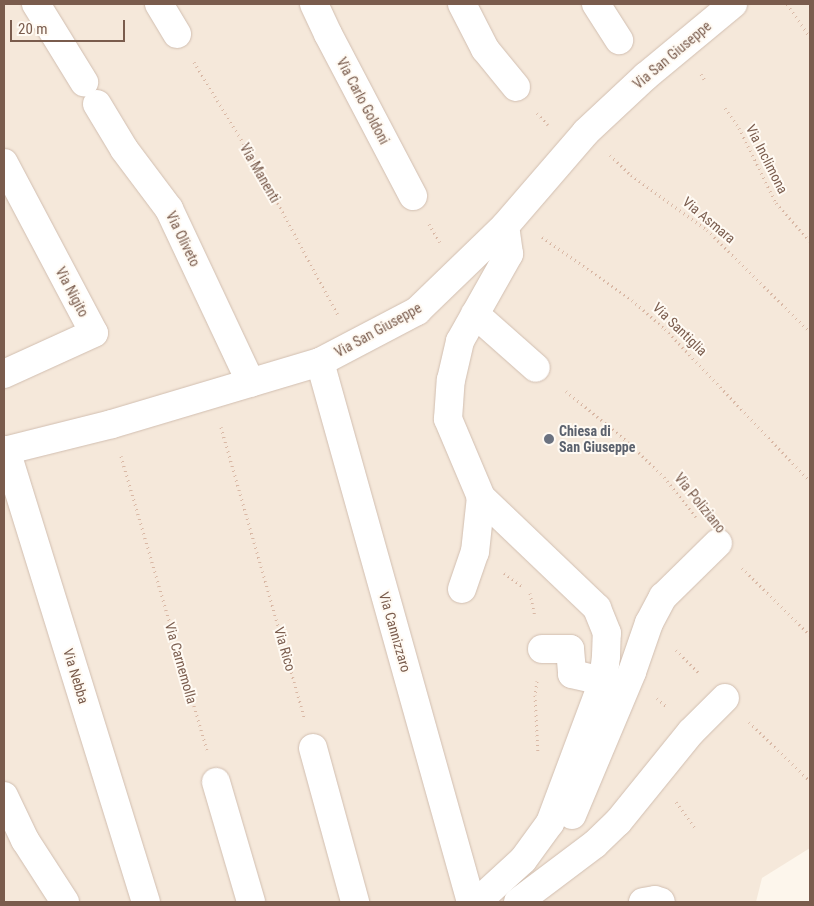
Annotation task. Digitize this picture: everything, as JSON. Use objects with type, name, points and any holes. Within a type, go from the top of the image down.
[{"type":"street","name":"Via Oliveto","points":[[36,4],[124,149],[169,209],[251,383]]},
{"type":"street","points":[[159,4],[177,34]]},
{"type":"street","name":"Via Carlo Goldoni","points":[[314,4],[413,196]]},
{"type":"street","points":[[462,4],[485,49],[516,87]]},
{"type":"street","points":[[596,4],[618,40]]},
{"type":"street","name":"Via San Giuseppe","points":[[5,451],[212,396],[320,362],[417,311],[458,273],[509,221],[578,141],[646,76],[733,4]]},
{"type":"street","name":"Via Nigito","points":[[4,163],[94,333],[4,374]]},
{"type":"street","points":[[476,902],[523,860],[550,823],[603,681],[607,634],[597,608],[481,497],[448,419],[451,380],[460,341],[509,254],[509,221]]},
{"type":"street","points":[[475,314],[536,368]]},
{"type":"street","name":"Via Cannizzaro","points":[[320,362],[471,902]]},
{"type":"street","name":"Via Nebba","points":[[5,451],[146,902]]},
{"type":"street","points":[[462,590],[475,552],[481,497]]},
{"type":"street","points":[[523,860],[558,841],[569,822],[632,672],[649,623],[663,597],[718,543]]},
{"type":"street","points":[[542,650],[570,650],[572,674],[603,681]]},
{"type":"street","points":[[518,902],[587,850],[618,822],[691,732],[725,698]]},
{"type":"street","points":[[313,748],[355,902]]},
{"type":"street","points":[[216,782],[251,902]]},
{"type":"street","points":[[4,796],[15,844],[65,902]]},
{"type":"street","points":[[644,902],[656,900],[661,902]]},
{"type":"path","points":[[787,4],[810,38]]},
{"type":"path","name":"Via Manenti","points":[[177,34],[261,172],[354,345]]},
{"type":"path","name":"Via Asmara","points":[[516,87],[578,141],[631,175],[707,230],[810,332]]},
{"type":"path","name":"Via Inclimona","points":[[725,108],[739,128],[776,203],[810,241]]},
{"type":"path","points":[[413,196],[458,273]]},
{"type":"path","name":"Via Santiglia","points":[[509,221],[632,300],[665,328],[810,481]]},
{"type":"path","name":"Via Poliziano","points":[[566,391],[628,442],[664,476],[718,543],[810,634]]},
{"type":"path","name":"Via Rico","points":[[212,396],[313,748]]},
{"type":"path","name":"Via Carnemolla","points":[[112,424],[216,782]]},
{"type":"path","points":[[632,672],[691,732]]},
{"type":"shaded area","points":[[4,4],[810,4],[810,848],[762,878],[756,902],[4,902]]},
{"type":"place","name":"Chiesa di San Giuseppe","points":[[549,439]]}]
